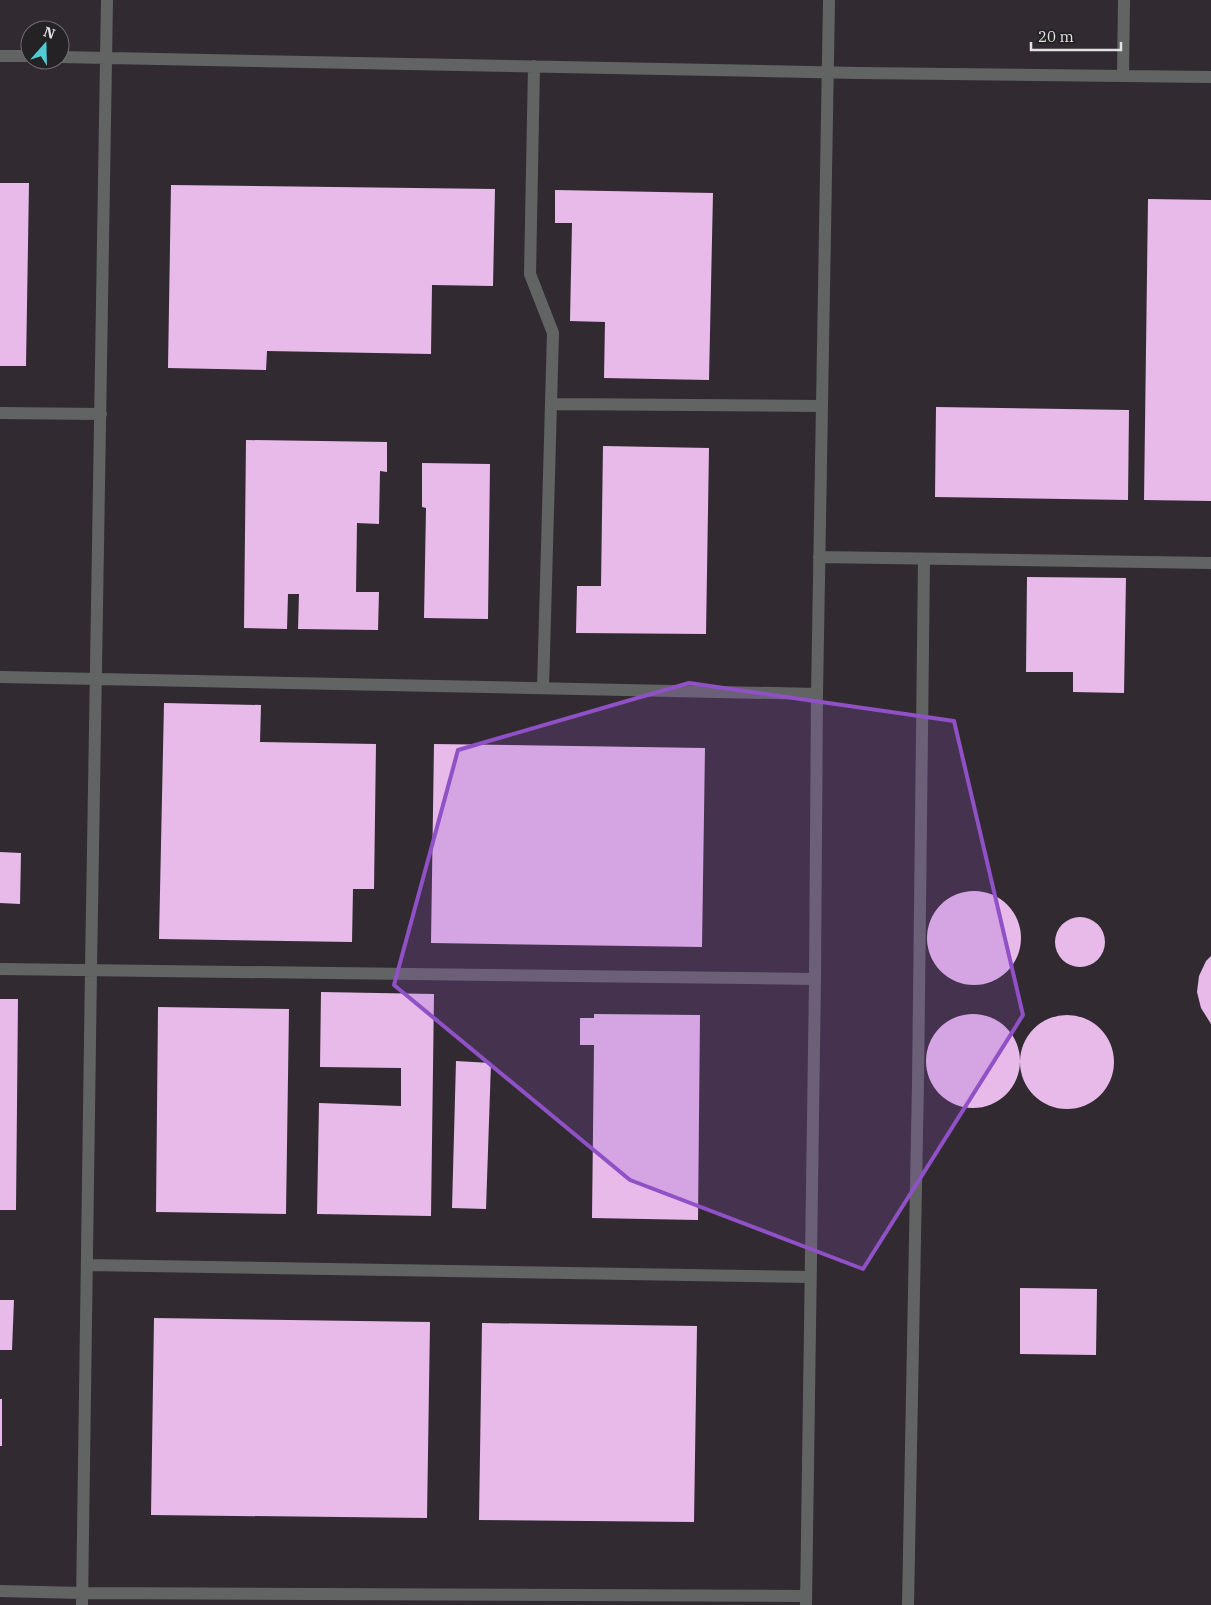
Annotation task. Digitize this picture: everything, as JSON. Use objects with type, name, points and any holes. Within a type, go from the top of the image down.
[{"type":"lane","points":[[82,1599],[108,0]]},
{"type":"lane","points":[[0,1591],[82,1599],[806,1601],[817,694],[829,0]]},
{"type":"lane","points":[[1123,76],[1124,0]]},
{"type":"lane","points":[[0,56],[20,56]]},
{"type":"lane","points":[[70,56],[828,72],[1211,77]]},
{"type":"lane","points":[[534,66],[530,274],[553,333],[543,688]]},
{"type":"lane","points":[[551,404],[822,406]]},
{"type":"lane","points":[[0,412],[101,414]]},
{"type":"lane","points":[[819,557],[1211,563]]},
{"type":"lane","points":[[908,1605],[918,1082],[924,559]]},
{"type":"lane","points":[[0,677],[817,694]]},
{"type":"lane","points":[[0,969],[815,978]]},
{"type":"lane","points":[[87,1265],[810,1277]]},
{"type":"highlighted area","points":[[689,683],[954,721],[1023,1015],[863,1269],[630,1180],[394,985],[458,750]]},
{"type":"shaded area","points":[[0,0],[1211,0],[1211,1605],[0,1605]]},
{"type":"building","points":[[0,183],[29,183],[26,366],[0,366]]},
{"type":"building","points":[[171,185],[495,189],[493,286],[432,285],[431,354],[267,351],[266,370],[168,368]]},
{"type":"building","points":[[555,190],[713,193],[709,380],[604,378],[605,322],[570,321],[572,223],[555,223]]},
{"type":"building","points":[[1148,199],[1211,200],[1211,501],[1144,500]]},
{"type":"building","points":[[936,407],[1129,410],[1128,500],[935,497]]},
{"type":"building","points":[[246,440],[387,442],[387,472],[380,471],[379,524],[357,523],[356,592],[379,592],[378,630],[298,629],[299,594],[288,594],[287,629],[244,628]]},
{"type":"building","points":[[603,446],[709,448],[706,634],[576,633],[577,586],[601,586]]},
{"type":"building","points":[[422,463],[490,464],[488,619],[424,618],[426,508],[422,507]]},
{"type":"building","points":[[1027,577],[1126,578],[1124,693],[1073,692],[1073,672],[1026,672]]},
{"type":"building","points":[[164,703],[261,705],[260,742],[376,744],[374,889],[353,889],[352,942],[159,939]]},
{"type":"building","points":[[434,744],[705,748],[702,947],[431,943]]},
{"type":"building","points":[[0,852],[21,853],[20,904],[0,903]]},
{"type":"building","points":[[974,891],[992,894],[1007,905],[1018,920],[1021,938],[1018,956],[1007,971],[992,982],[974,985],[956,982],[941,971],[930,956],[927,938],[930,920],[941,905],[956,894]]},
{"type":"building","points":[[1080,917],[1094,921],[1101,928],[1105,942],[1101,956],[1094,963],[1080,967],[1066,963],[1059,956],[1055,942],[1059,928],[1066,921]]},
{"type":"building","points":[[1211,956],[1211,1024],[1201,1008],[1197,992],[1199,976],[1206,961]]},
{"type":"building","points":[[321,992],[434,994],[431,1216],[317,1214],[319,1103],[401,1106],[401,1068],[320,1067]]},
{"type":"building","points":[[0,999],[18,999],[16,1210],[0,1210]]},
{"type":"building","points":[[158,1007],[289,1009],[286,1214],[156,1212]]},
{"type":"building","points":[[594,1014],[700,1015],[698,1220],[592,1218],[594,1045],[580,1045],[580,1018],[594,1018]]},
{"type":"building","points":[[973,1014],[991,1017],[1006,1028],[1017,1043],[1020,1061],[1017,1079],[1006,1094],[991,1105],[973,1108],[955,1105],[940,1094],[929,1079],[926,1061],[929,1043],[940,1028],[955,1017]]},
{"type":"building","points":[[1067,1015],[1085,1018],[1100,1029],[1111,1044],[1114,1062],[1111,1080],[1100,1095],[1085,1106],[1067,1109],[1049,1106],[1034,1095],[1023,1080],[1020,1062],[1023,1044],[1034,1029],[1049,1018]]},
{"type":"building","points":[[456,1061],[491,1063],[486,1209],[452,1208]]},
{"type":"building","points":[[1020,1288],[1097,1289],[1096,1355],[1020,1354]]},
{"type":"building","points":[[0,1300],[14,1300],[12,1350],[0,1350]]},
{"type":"building","points":[[154,1318],[430,1322],[427,1518],[151,1515]]},
{"type":"building","points":[[482,1323],[697,1326],[694,1522],[479,1520]]},
{"type":"building","points":[[0,1399],[2,1399],[2,1446],[0,1446]]}]
